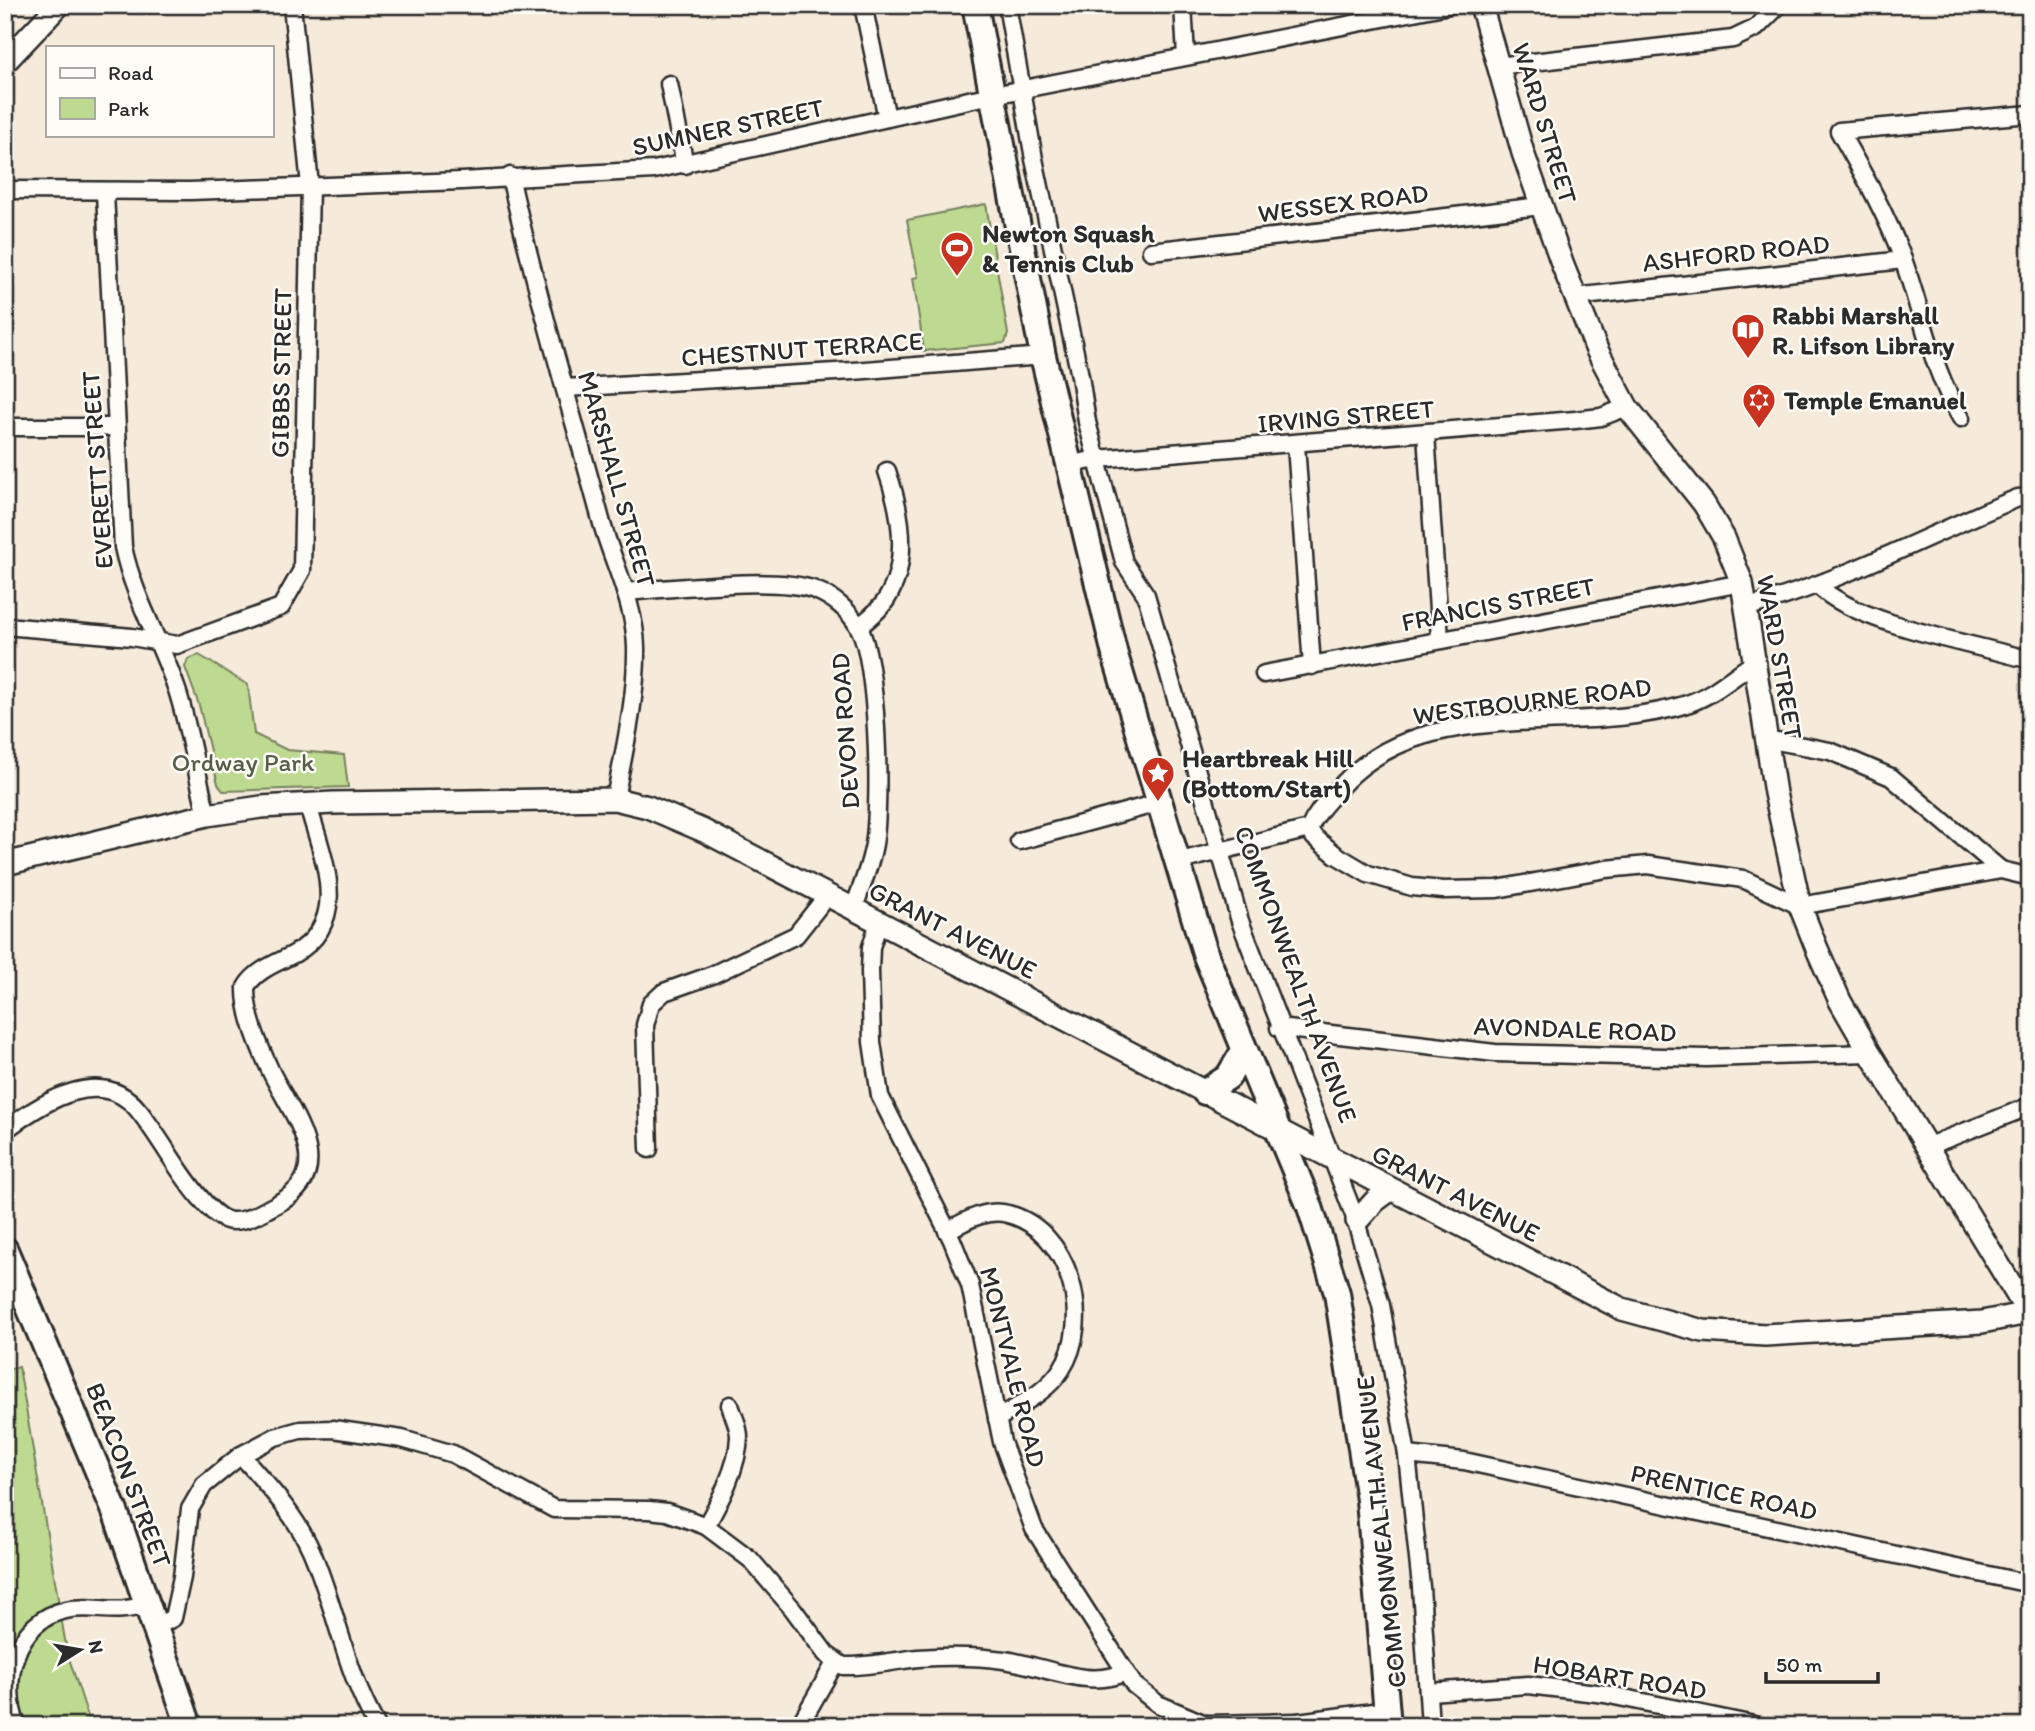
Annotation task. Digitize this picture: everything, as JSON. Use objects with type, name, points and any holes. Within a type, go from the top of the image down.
[{"type":"main road","name":"COMMONWEALTH AVENUE","points":[[975,5],[1043,356],[1093,571],[1158,803],[1212,975],[1327,1257],[1345,1330],[1369,1500],[1388,1718]]},
{"type":"main road","points":[[1205,1092],[1228,1077],[1244,1051]]},
{"type":"main road","name":"BEACON STREET","points":[[5,1250],[13,1289],[116,1514],[189,1726]]},
{"type":"street","points":[[5,62],[59,5]]},
{"type":"street","name":"GIBBS STREET","points":[[5,626],[158,640],[177,645],[281,607],[302,570],[310,186],[292,5]]},
{"type":"street","points":[[863,5],[887,118]]},
{"type":"street","name":"COMMONWEALTH AVENUE","points":[[1007,5],[1021,90],[1097,459],[1124,562],[1146,596],[1244,932],[1279,1028],[1357,1221],[1386,1327],[1407,1455],[1430,1726]]},
{"type":"street","points":[[1183,5],[1186,56]]},
{"type":"street","name":"SUMNER STREET","points":[[5,190],[105,193],[615,174],[685,165],[992,96],[1449,5]]},
{"type":"street","name":"WARD STREET","points":[[1481,5],[1497,66],[1541,206],[1597,350],[1627,407],[1704,504],[1724,538],[1742,583],[1748,607],[1766,739],[1800,906],[1836,991],[1870,1052],[2029,1314]]},
{"type":"street","points":[[1497,66],[1733,39],[1756,28],[1779,5]]},
{"type":"street","points":[[669,84],[685,165]]},
{"type":"street","points":[[1961,418],[1936,372],[1903,260],[1877,198],[1839,131],[2030,114]]},
{"type":"street","name":"MARSHALL STREET","points":[[510,176],[565,388],[625,592],[636,645],[634,681],[615,799]]},
{"type":"street","name":"EVERETT STREET","points":[[105,193],[123,547],[130,581],[158,640],[179,695],[207,815]]},
{"type":"street","name":"WESSEX ROAD","points":[[1151,251],[1541,206]]},
{"type":"street","name":"ASHFORD ROAD","points":[[1575,297],[1903,260]]},
{"type":"street","name":"CHESTNUT TERRACE","points":[[565,388],[1043,356]]},
{"type":"street","name":"IRVING STREET","points":[[1067,465],[1097,459],[1296,445],[1594,418],[1627,407]]},
{"type":"street","points":[[5,427],[117,427]]},
{"type":"street","points":[[1426,434],[1440,639]]},
{"type":"street","points":[[1296,445],[1312,666]]},
{"type":"street","points":[[859,628],[888,597],[897,566],[900,512],[887,471]]},
{"type":"street","points":[[1748,607],[1818,585],[1940,530],[2018,498],[2030,497]]},
{"type":"street","points":[[1093,571],[1124,562]]},
{"type":"street","name":"DEVON ROAD","points":[[625,592],[776,583],[803,586],[830,597],[859,628],[869,664],[877,792],[874,844],[853,910]]},
{"type":"street","name":"FRANCIS STREET","points":[[1264,674],[1742,583]]},
{"type":"street","points":[[1818,585],[1832,598],[1855,609],[1931,635],[2030,660]]},
{"type":"street","name":"WESTBOURNE ROAD","points":[[1309,828],[1315,816],[1351,775],[1373,757],[1403,741],[1438,732],[1618,716],[1677,707],[1707,695],[1755,662]]},
{"type":"street","points":[[1766,739],[1830,751],[1891,777],[2000,870]]},
{"type":"street","name":"GRANT AVENUE","points":[[5,864],[207,815],[261,807],[615,799],[648,807],[704,831],[826,897],[1622,1309],[1703,1331],[1801,1334],[1982,1322],[2029,1314]]},
{"type":"street","points":[[1019,841],[1158,803]]},
{"type":"street","points":[[6,1130],[54,1098],[84,1088],[104,1089],[125,1098],[138,1109],[184,1180],[219,1216],[230,1222],[242,1220],[293,1196],[307,1174],[309,1156],[305,1138],[270,1069],[245,1001],[246,987],[260,972],[311,944],[324,923],[329,907],[328,876],[308,804]]},
{"type":"street","points":[[1176,862],[1309,828],[1330,851],[1368,874],[1420,888],[1477,891],[1606,869],[1648,865],[1742,879],[1800,906],[2000,870],[2030,877]]},
{"type":"street","name":"GRANT AVENUE","points":[[649,1150],[645,1034],[651,1004],[664,992],[712,975],[796,935],[826,897]]},
{"type":"street","name":"MONTVALE ROAD","points":[[878,922],[871,947],[870,971],[878,1089],[889,1119],[966,1273],[979,1320],[997,1419],[1034,1528],[1125,1672],[1151,1700],[1209,1725],[1295,1724]]},
{"type":"street","name":"AVONDALE ROAD","points":[[1279,1028],[1495,1053],[1706,1058],[1870,1052]]},
{"type":"street","points":[[1926,1147],[2030,1106]]},
{"type":"street","points":[[1357,1221],[1375,1201],[1390,1190]]},
{"type":"street","points":[[947,1231],[985,1214],[1007,1213],[1021,1219],[1045,1236],[1072,1285],[1077,1311],[1066,1361],[1047,1386],[997,1419]]},
{"type":"street","points":[[706,1526],[717,1506],[737,1449],[738,1429],[730,1405]]},
{"type":"street","points":[[155,1628],[173,1619],[193,1501],[212,1477],[241,1455],[275,1437],[300,1430],[355,1432],[402,1439],[453,1454],[473,1463],[533,1500],[554,1509],[667,1512],[706,1526],[750,1559],[835,1663],[854,1666],[919,1658],[984,1658],[1028,1663],[1097,1680],[1110,1679],[1125,1672]]},
{"type":"street","points":[[241,1455],[281,1501],[305,1538],[357,1686],[377,1726]]},
{"type":"street","name":"PRENTICE ROAD","points":[[1407,1455],[1464,1461],[2030,1584]]},
{"type":"street","points":[[17,1726],[9,1696],[11,1672],[17,1652],[35,1627],[51,1615],[69,1610],[115,1612],[147,1604]]},
{"type":"street","points":[[799,1726],[835,1663]]},
{"type":"street","name":"HOBART ROAD","points":[[1429,1692],[1528,1685],[1605,1695],[1759,1726]]},
{"type":"street","points":[[1295,1724],[1388,1718]]},
{"type":"green space","name":"Newton Squash & Tennis Club","points":[[986,204],[1008,334],[1005,343],[924,351],[913,278],[918,277],[907,220]]},
{"type":"green space","name":"Ordway Park","points":[[199,655],[248,685],[254,734],[287,750],[344,755],[348,787],[223,791],[218,784],[199,705],[185,667],[188,659]]},
{"type":"green space","points":[[19,1367],[67,1652],[91,1726],[5,1726],[5,1370]]},
{"type":"place","name":"Newton Squash & Tennis Club","points":[[957,278]]},
{"type":"place","name":"Rabbi Marshall R. Lifson Library","points":[[1748,360]]},
{"type":"place","name":"Temple Emanuel","points":[[1759,430]]},
{"type":"place","name":"Heartbreak Hill (Bottom/Start)","points":[[1158,803]]}]
